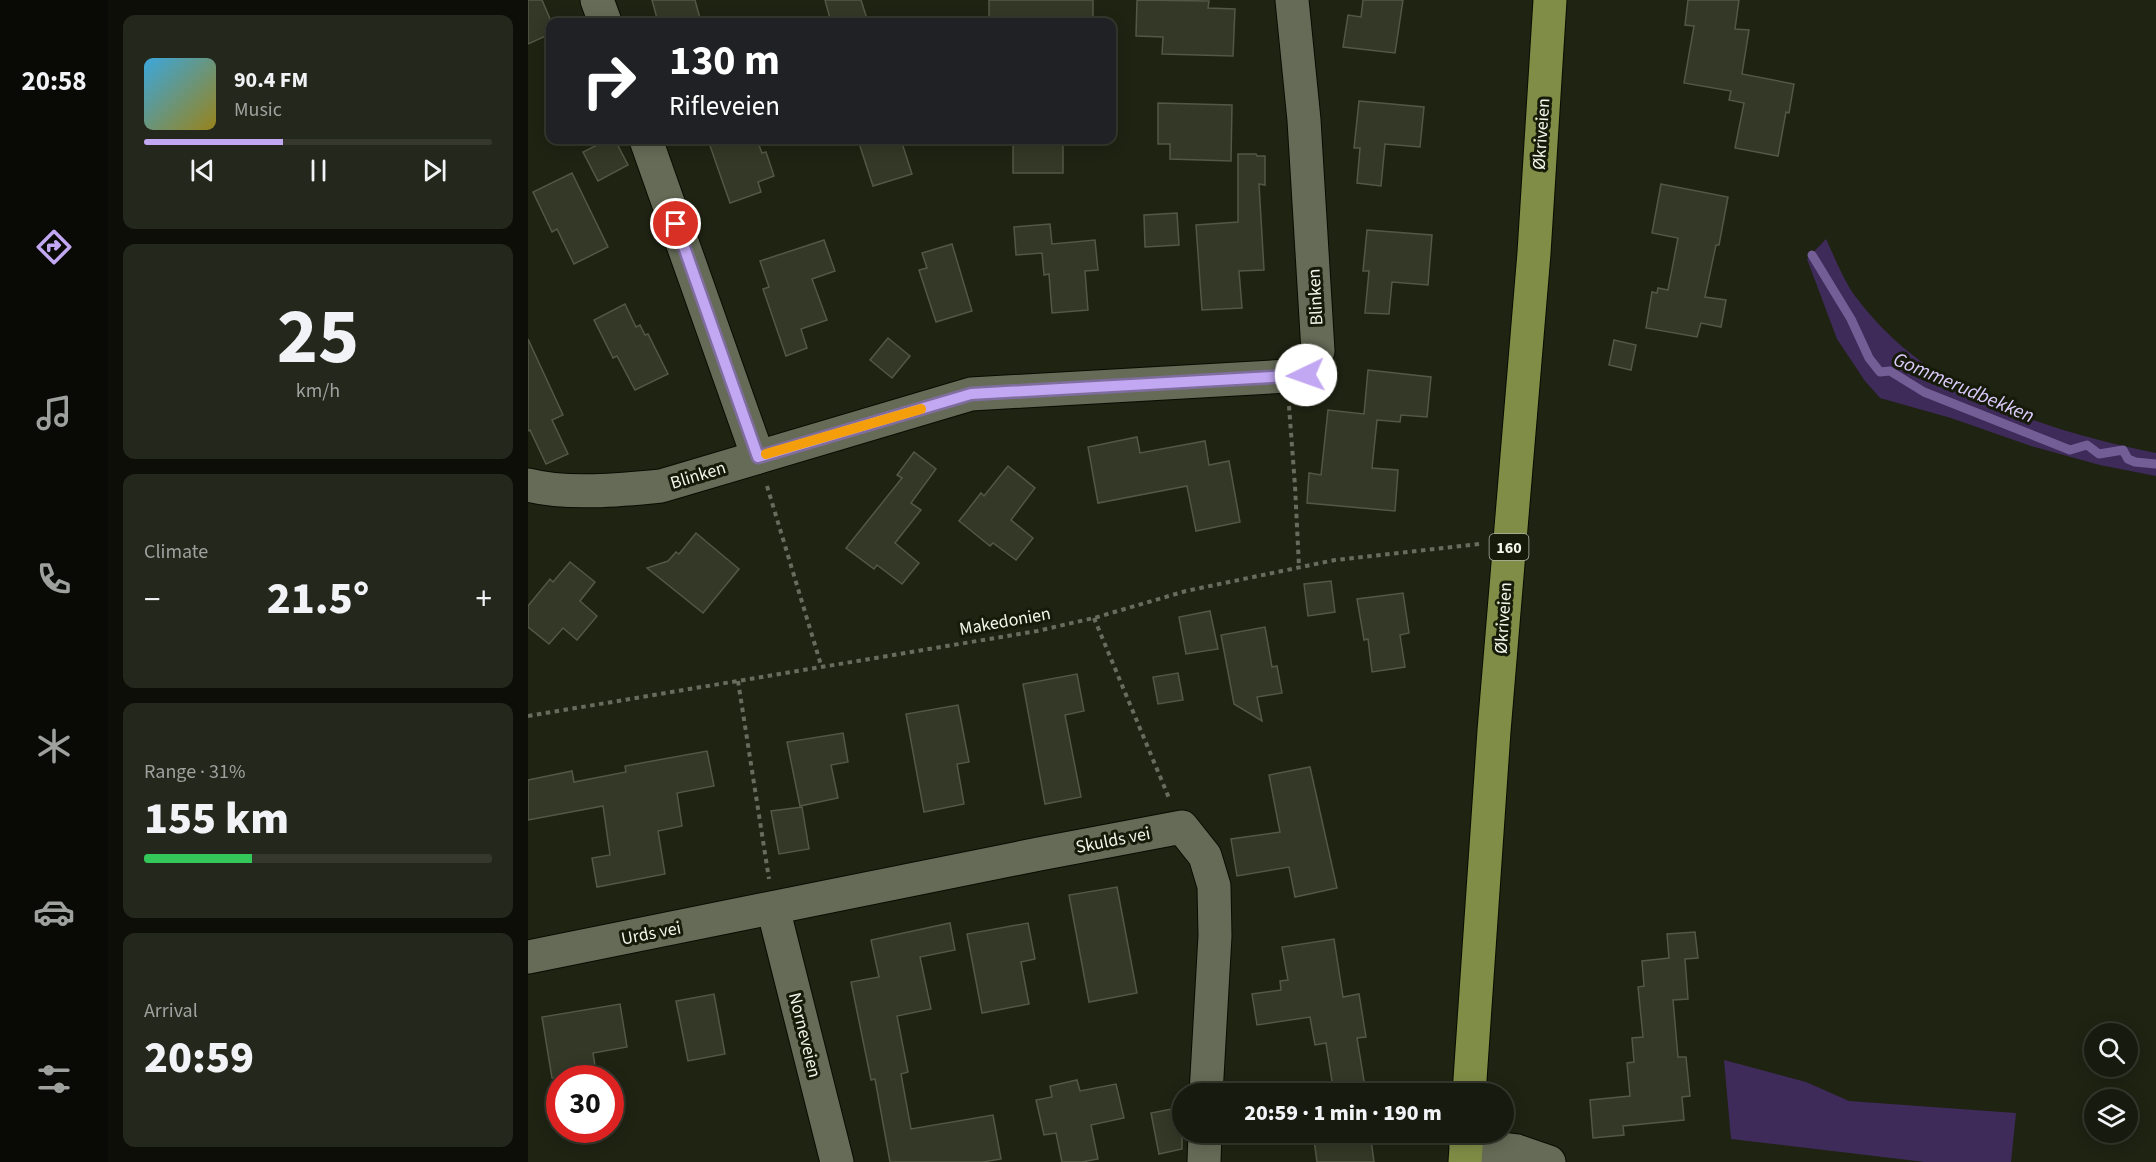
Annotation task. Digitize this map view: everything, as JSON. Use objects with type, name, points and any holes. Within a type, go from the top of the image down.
[{"type":"main road","name":"Økriveien","points":[[1470,1083],[1500,661],[1534,253],[1550,0]]},
{"type":"street","points":[[597,0],[604,18]]},
{"type":"street","name":"Blinken","points":[[528,485],[540,488],[615,491],[660,486],[971,394],[1306,375],[1318,351],[1305,120],[1292,0]]},
{"type":"street","points":[[647,144],[758,457]]},
{"type":"street","points":[[1182,827],[1205,856],[1214,886],[1215,936],[1207,1083]]},
{"type":"street","name":"Skulds vei","points":[[773,908],[1182,827]]},
{"type":"street","name":"Urds vei","points":[[528,957],[773,908]]},
{"type":"street","name":"Norneveien","points":[[773,908],[837,1162]]},
{"type":"street","points":[[1204,1143],[1204,1162]]},
{"type":"street","points":[[1466,1146],[1516,1151],[1549,1162]]},
{"type":"path","points":[[1286,376],[1299,567]]},
{"type":"path","points":[[758,457],[822,666]]},
{"type":"path","name":"Makedonien","points":[[528,716],[1037,631],[1094,618],[1186,591],[1335,560],[1484,543]]},
{"type":"path","points":[[1094,618],[1182,827]]},
{"type":"path","points":[[738,681],[773,908]]},
{"type":"shaded area","points":[[1826,239],[1855,296],[1884,330],[1917,358],[1952,382],[2030,419],[2114,444],[2156,453],[2156,476],[2100,465],[2031,446],[1951,418],[1880,398],[1865,381],[1837,339],[1807,259]]},
{"type":"shaded area","points":[[1724,1060],[1806,1082],[1849,1101],[2016,1113],[2011,1162],[1925,1162],[1731,1139]]},
{"type":"building","points":[[528,0],[542,0],[550,18],[546,18],[546,36],[528,44]]},
{"type":"building","points":[[652,0],[695,0],[700,18],[657,18]]},
{"type":"building","points":[[825,0],[861,0],[867,18],[830,18]]},
{"type":"building","points":[[989,0],[1093,0],[1093,18],[989,18]]},
{"type":"building","points":[[1137,0],[1209,1],[1208,8],[1235,9],[1233,56],[1162,54],[1163,37],[1136,36]]},
{"type":"building","points":[[1363,0],[1403,0],[1395,53],[1343,47],[1348,15],[1361,17]]},
{"type":"building","points":[[1688,0],[1739,0],[1735,29],[1749,30],[1742,74],[1794,84],[1778,156],[1735,148],[1744,103],[1729,100],[1731,91],[1684,83],[1694,26],[1685,25]]},
{"type":"building","points":[[1359,101],[1424,107],[1420,147],[1385,144],[1381,186],[1357,183],[1360,148],[1354,148]]},
{"type":"building","points":[[1158,103],[1232,105],[1231,161],[1170,159],[1170,144],[1158,144]]},
{"type":"building","points":[[599,144],[617,144],[628,165],[598,181],[583,152]]},
{"type":"building","points":[[709,144],[759,144],[762,153],[766,152],[774,176],[758,182],[761,192],[730,203]]},
{"type":"building","points":[[859,144],[902,144],[912,174],[873,186]]},
{"type":"building","points":[[1013,144],[1063,144],[1063,173],[1013,173]]},
{"type":"building","points":[[1238,154],[1265,156],[1265,185],[1259,184],[1264,270],[1239,271],[1242,308],[1202,310],[1196,225],[1238,222]]},
{"type":"building","points":[[572,173],[608,247],[574,264],[557,229],[552,232],[533,192]]},
{"type":"building","points":[[1661,184],[1728,197],[1719,245],[1716,245],[1705,297],[1726,300],[1721,327],[1701,323],[1697,337],[1646,328],[1652,292],[1657,293],[1658,288],[1668,290],[1678,238],[1652,233]]},
{"type":"building","points":[[1177,213],[1179,245],[1145,247],[1144,215]]},
{"type":"building","points":[[1050,224],[1052,244],[1095,240],[1098,270],[1085,271],[1088,310],[1052,313],[1049,274],[1044,275],[1042,253],[1016,255],[1014,227]]},
{"type":"building","points":[[1367,230],[1432,235],[1428,285],[1392,282],[1389,314],[1365,313],[1369,271],[1363,271]]},
{"type":"building","points":[[824,240],[835,271],[812,279],[827,320],[801,329],[807,348],[786,356],[763,289],[769,287],[760,261]]},
{"type":"building","points":[[952,244],[972,311],[936,322],[919,270],[927,268],[922,253]]},
{"type":"building","points":[[625,304],[636,327],[640,325],[645,335],[648,334],[668,374],[635,390],[617,356],[613,358],[594,320]]},
{"type":"building","points":[[888,338],[910,356],[892,378],[870,360]]},
{"type":"building","points":[[528,339],[563,415],[552,420],[568,454],[546,464],[530,430],[528,431]]},
{"type":"building","points":[[1614,340],[1636,345],[1631,370],[1609,365]]},
{"type":"building","points":[[1368,370],[1431,377],[1427,417],[1401,415],[1400,422],[1377,420],[1372,468],[1398,470],[1395,511],[1307,503],[1309,473],[1321,475],[1328,410],[1364,414]]},
{"type":"building","points":[[1137,437],[1140,453],[1205,441],[1209,465],[1229,461],[1240,522],[1196,531],[1187,486],[1098,503],[1088,447]]},
{"type":"building","points":[[914,452],[936,469],[911,503],[921,510],[895,543],[919,563],[902,584],[877,565],[874,569],[846,548],[902,478],[897,475]]},
{"type":"building","points":[[1008,466],[1035,488],[1011,520],[1033,538],[1016,560],[993,543],[990,546],[959,521],[981,493],[984,496]]},
{"type":"building","points":[[696,533],[739,569],[703,613],[647,568],[668,561],[676,552],[679,554]]},
{"type":"building","points":[[570,562],[595,582],[580,601],[597,616],[577,640],[563,628],[549,644],[528,627],[528,606],[550,579],[553,582]]},
{"type":"building","points":[[1331,581],[1335,612],[1308,616],[1304,584]]},
{"type":"building","points":[[1403,593],[1409,633],[1400,635],[1405,667],[1372,672],[1368,639],[1364,640],[1357,599]]},
{"type":"building","points":[[1210,611],[1218,649],[1186,654],[1179,617]]},
{"type":"building","points":[[1265,627],[1272,667],[1277,666],[1282,693],[1257,697],[1262,721],[1234,704],[1221,635]]},
{"type":"building","points":[[1178,673],[1183,700],[1158,704],[1153,677]]},
{"type":"building","points":[[1077,674],[1084,711],[1065,715],[1081,797],[1045,804],[1023,684]]},
{"type":"building","points":[[958,705],[969,762],[957,764],[964,804],[924,812],[906,714]]},
{"type":"building","points":[[843,733],[848,762],[831,765],[838,798],[800,806],[787,742]]},
{"type":"building","points":[[707,751],[714,786],[677,793],[682,826],[658,831],[665,874],[597,887],[592,858],[610,855],[603,806],[528,820],[528,780],[572,771],[574,782],[626,772],[625,766]]},
{"type":"building","points":[[1310,767],[1337,888],[1295,897],[1289,867],[1237,876],[1231,839],[1280,832],[1269,775]]},
{"type":"building","points":[[802,807],[809,849],[779,854],[771,811]]},
{"type":"building","points":[[1117,887],[1137,993],[1089,1002],[1069,895]]},
{"type":"building","points":[[950,923],[955,950],[920,957],[931,1009],[897,1016],[908,1072],[901,1074],[911,1129],[993,1115],[1001,1159],[983,1162],[890,1162],[875,1079],[871,1080],[851,982],[879,977],[871,940]]},
{"type":"building","points":[[1028,923],[1035,959],[1021,962],[1029,1004],[982,1013],[967,934]]},
{"type":"building","points":[[1695,932],[1698,958],[1685,959],[1688,999],[1673,1000],[1678,1057],[1686,1057],[1690,1096],[1682,1097],[1684,1120],[1623,1126],[1624,1135],[1593,1138],[1590,1100],[1630,1096],[1627,1063],[1634,1062],[1632,1038],[1643,1037],[1638,987],[1644,986],[1642,961],[1669,958],[1667,934]]},
{"type":"building","points":[[1334,939],[1343,997],[1359,994],[1366,1037],[1357,1038],[1364,1083],[1332,1083],[1326,1043],[1315,1045],[1310,1017],[1257,1025],[1252,994],[1281,990],[1280,981],[1288,980],[1282,947]]},
{"type":"building","points":[[714,994],[725,1054],[688,1061],[676,1001]]},
{"type":"building","points":[[620,1004],[627,1047],[593,1053],[595,1065],[550,1065],[542,1017]]},
{"type":"building","points":[[1077,1080],[1080,1091],[1116,1084],[1124,1118],[1091,1125],[1098,1159],[1062,1162],[1056,1133],[1044,1135],[1036,1100],[1052,1097],[1050,1086]]},
{"type":"building","points":[[1172,1109],[1172,1143],[1182,1143],[1182,1149],[1159,1154],[1151,1113]]},
{"type":"building","points":[[1314,1143],[1371,1143],[1374,1162],[1317,1162]]},
{"type":"waterway","name":"Gommerudbekken","points":[[1812,255],[1851,319],[1869,358],[1880,372],[1890,371],[1924,392],[2070,450],[2087,445],[2099,454],[2123,450],[2128,459],[2135,462],[2156,464]]},
{"type":"slow traffic","points":[[766,454],[921,409]]},
{"type":"route","points":[[676,224],[758,457],[971,394],[1306,375]]}]
